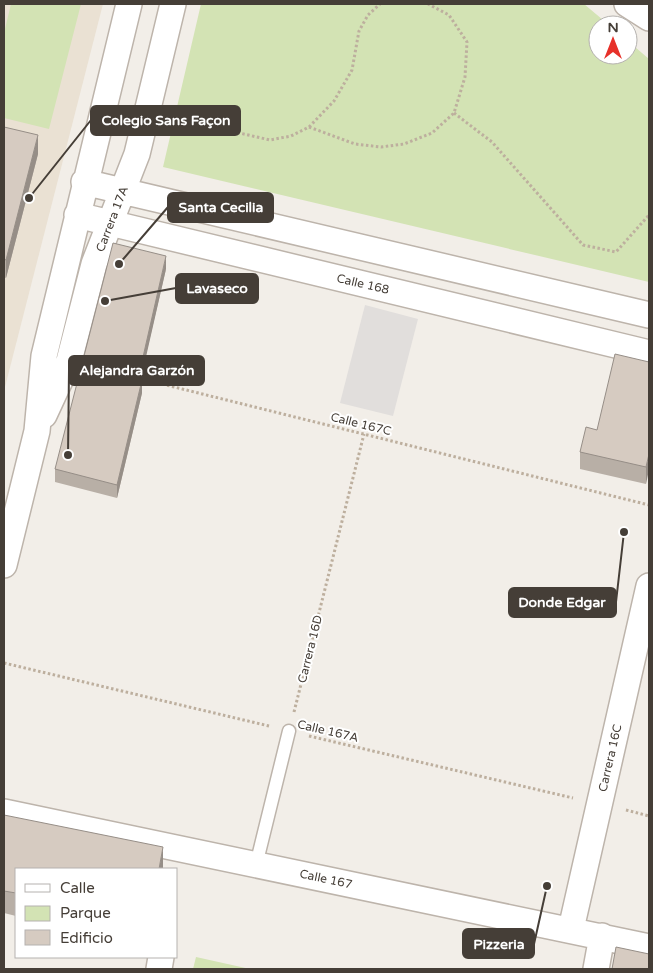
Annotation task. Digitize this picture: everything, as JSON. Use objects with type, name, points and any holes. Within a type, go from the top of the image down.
[{"type":"street","name":"Carrera 17A","points":[[4,565],[37,431],[44,356],[76,215],[129,4]]},
{"type":"street","name":"Carrera 17A","points":[[37,431],[69,361],[94,264],[137,154],[173,4]]},
{"type":"street","points":[[627,4],[649,18]]},
{"type":"street","points":[[84,182],[649,315]]},
{"type":"street","name":"Calle 168","points":[[76,215],[649,353]]},
{"type":"street","name":"Carrera 16C","points":[[571,930],[649,586]]},
{"type":"street","name":"Calle 167","points":[[4,812],[177,859],[256,865],[649,946]]},
{"type":"street","points":[[596,969],[602,936]]},
{"type":"lane","points":[[256,865],[289,731]]},
{"type":"path","points":[[168,117],[270,140],[291,136],[309,128],[334,102],[352,70],[359,31],[368,15],[380,4]]},
{"type":"path","points":[[309,128],[354,144],[381,147],[404,144],[432,133],[454,112],[465,77],[467,42],[449,15],[428,4]]},
{"type":"path","points":[[454,112],[492,142],[583,245],[616,252],[649,215]]},
{"type":"path","name":"Calle 167C","points":[[136,378],[649,505]]},
{"type":"path","name":"Carrera 16D","points":[[289,731],[364,434]]},
{"type":"path","name":"Calle 167A","points":[[4,663],[649,816]]},
{"type":"shaded area","points":[[4,4],[103,4],[4,391]]},
{"type":"shaded area","points":[[365,305],[418,319],[393,416],[340,403]]},
{"type":"green space","points":[[11,4],[81,4],[49,129],[4,118],[4,33]]},
{"type":"green space","points":[[201,4],[584,4],[597,15],[588,15],[588,65],[638,65],[638,50],[649,59],[649,282],[163,167]]},
{"type":"green space","points":[[196,957],[250,969],[193,969]]},
{"type":"building","points":[[4,127],[38,135],[6,260],[4,259]]},
{"type":"building","points":[[113,243],[166,256],[138,379],[142,380],[117,485],[55,469]]},
{"type":"building","points":[[615,354],[649,362],[649,454],[646,467],[580,452],[586,427],[597,430]]},
{"type":"building","points":[[4,815],[163,847],[159,868],[15,868],[15,893],[4,891]]},
{"type":"building","points":[[616,947],[649,954],[649,969],[612,969]]},
{"type":"place","name":"Colegio Sans Façon","points":[[29,198]]},
{"type":"place","name":"Santa Cecilia","points":[[119,264]]},
{"type":"place","name":"Lavaseco","points":[[105,301]]},
{"type":"place","name":"Alejandra Garzón","points":[[68,455]]},
{"type":"place","name":"Donde Edgar","points":[[624,532]]},
{"type":"place","name":"Pizzeria","points":[[547,886]]}]
